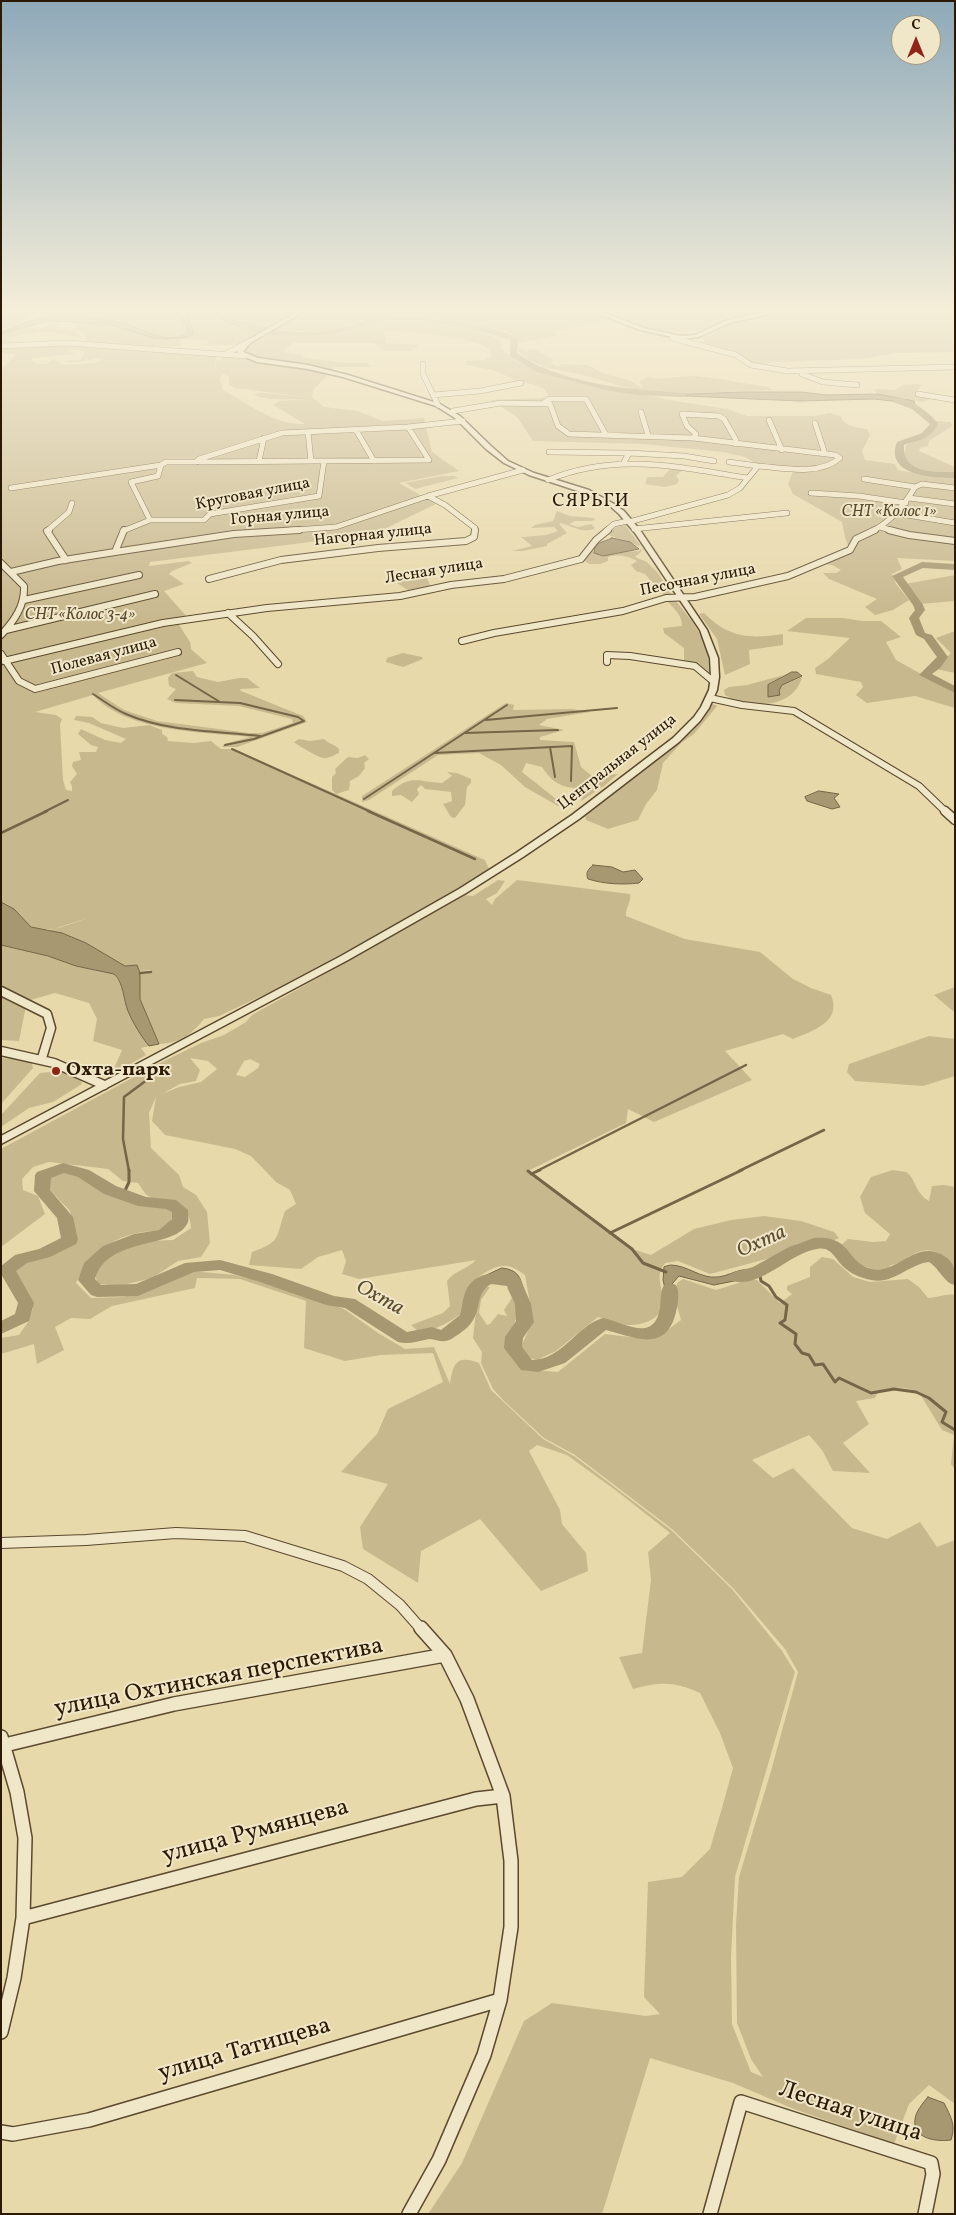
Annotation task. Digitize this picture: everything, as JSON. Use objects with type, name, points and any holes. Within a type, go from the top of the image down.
[{"type":"street","name":"Центральная улица","points":[[1,1141],[276,996],[447,901],[504,866],[659,753],[695,721],[710,698],[714,682],[713,654],[709,642],[630,524],[615,507],[603,500],[523,470],[496,454],[456,413]]},
{"type":"street","points":[[552,413],[562,432],[572,434],[693,438],[825,454],[840,458],[828,466],[815,468],[758,466],[729,462]]},
{"type":"street","points":[[594,413],[606,435]]},
{"type":"street","points":[[641,413],[648,436]]},
{"type":"street","points":[[683,413],[686,424],[696,434],[693,438]]},
{"type":"street","points":[[698,413],[719,416],[724,419],[736,440],[735,444]]},
{"type":"street","points":[[770,420],[782,450]]},
{"type":"street","points":[[196,462],[200,458],[282,433],[408,427],[464,421]]},
{"type":"street","points":[[815,423],[825,454]]},
{"type":"street","points":[[11,488],[161,465],[166,462],[425,461],[430,459],[408,427]]},
{"type":"street","points":[[356,430],[374,461]]},
{"type":"street","points":[[308,432],[311,461]]},
{"type":"street","points":[[259,461],[264,438]]},
{"type":"street","points":[[549,452],[629,453],[684,456],[714,461]]},
{"type":"street","points":[[623,464],[629,453]]},
{"type":"street","name":"Круговая улица","points":[[150,520],[204,520],[210,514],[319,496],[324,461]]},
{"type":"street","points":[[548,480],[585,467],[623,464],[676,468],[748,478]]},
{"type":"street","points":[[115,552],[123,530],[150,520],[131,482],[158,476],[161,465]]},
{"type":"street","points":[[630,524],[728,494],[740,488],[758,466]]},
{"type":"street","name":"Горная улица","points":[[11,572],[66,560],[234,534],[336,527],[428,496],[523,470]]},
{"type":"street","points":[[864,479],[915,486],[922,484],[955,488]]},
{"type":"street","points":[[880,527],[907,500],[915,486]]},
{"type":"street","points":[[811,493],[955,504]]},
{"type":"street","name":"Нагорная улица","points":[[209,579],[281,560],[378,548],[466,541],[474,537],[475,528],[445,505],[428,496]]},
{"type":"street","points":[[66,560],[47,531],[69,512],[72,503]]},
{"type":"street","points":[[895,513],[955,522]]},
{"type":"street","points":[[630,524],[787,514]]},
{"type":"street","name":"Лесная улица","points":[[4,661],[138,628],[332,601],[391,598],[451,585],[504,579],[528,571],[580,559],[596,540],[614,524],[630,524]]},
{"type":"street","points":[[880,527],[909,534],[955,541]]},
{"type":"street","name":"Песочная улица","points":[[462,641],[494,633],[629,609],[666,598],[716,593],[785,577],[847,551],[852,548],[856,538],[880,527]]},
{"type":"street","points":[[1,563],[24,586],[24,600],[4,633]]},
{"type":"street","points":[[24,600],[139,575]]},
{"type":"street","points":[[4,633],[155,594]]},
{"type":"street","points":[[229,614],[253,636],[278,664]]},
{"type":"street","name":"Полевая улица","points":[[4,661],[11,672],[27,688],[37,688],[178,652]]},
{"type":"street","points":[[1,654],[4,661]]},
{"type":"street","points":[[607,662],[607,655],[630,656],[695,666],[714,682]]},
{"type":"street","points":[[710,698],[742,705],[800,713],[814,724],[919,786],[954,819]]},
{"type":"street","points":[[1,991],[47,1014],[51,1028],[42,1058]]},
{"type":"street","points":[[1,1052],[42,1058],[104,1085]]},
{"type":"street","points":[[1,1543],[86,1540],[176,1533],[245,1536],[343,1566],[368,1579],[400,1605],[445,1655],[467,1699],[486,1747],[502,1796],[511,1861],[510,1927],[500,2000],[484,2055],[439,2160],[409,2214]]},
{"type":"street","name":"улица Охтинская перспектива","points":[[2,1743],[174,1704],[445,1655]]},
{"type":"street","points":[[1,2032],[14,1978],[23,1918],[25,1838],[17,1792],[2,1743]]},
{"type":"street","name":"улица Румянцева","points":[[23,1918],[476,1799],[502,1796]]},
{"type":"street","name":"улица Татищева","points":[[1,2132],[13,2134],[90,2120],[500,2000]]},
{"type":"street","name":"Лесная улица","points":[[710,2214],[741,2102],[931,2163],[933,2174],[925,2214]]},
{"type":"green space","name":"СНТ «Колос 3-4»","points":[[1,413],[264,413],[294,424],[305,424],[287,413],[364,413],[383,421],[424,418],[432,452],[459,471],[399,483],[436,504],[374,534],[150,562],[149,566],[189,561],[192,563],[169,574],[184,584],[164,591],[188,618],[176,620],[190,642],[191,649],[207,663],[98,693],[124,710],[157,721],[249,733],[262,733],[293,723],[292,719],[239,706],[176,703],[167,699],[176,689],[169,686],[168,678],[172,673],[193,671],[197,677],[218,682],[247,678],[260,688],[240,689],[241,691],[303,716],[307,722],[237,747],[222,747],[224,744],[250,737],[188,731],[145,723],[125,716],[108,707],[93,695],[35,712],[56,715],[62,719],[60,724],[63,780],[66,790],[72,791],[70,782],[77,774],[72,766],[73,762],[81,760],[79,752],[96,752],[98,747],[91,745],[78,734],[81,729],[105,740],[121,743],[126,739],[89,723],[74,720],[76,716],[92,717],[101,723],[123,728],[149,725],[162,730],[162,734],[167,737],[168,741],[194,743],[211,741],[221,749],[234,749],[485,860],[489,869],[454,894],[270,992],[219,1016],[204,1019],[194,1030],[173,1042],[159,1044],[140,999],[139,974],[151,973],[151,970],[139,971],[137,965],[125,966],[86,943],[62,933],[47,931],[55,928],[40,929],[32,927],[5,903],[1,902]]},
{"type":"green space","name":"СНТ «Колос 1»","points":[[511,413],[739,413],[747,416],[814,416],[831,413],[840,416],[848,424],[867,429],[870,435],[862,451],[865,460],[895,464],[898,470],[902,471],[955,478],[955,561],[897,558],[902,569],[892,574],[896,584],[909,600],[893,610],[875,615],[865,607],[877,599],[829,579],[823,573],[836,573],[841,570],[832,565],[823,564],[849,552],[851,554],[842,522],[793,494],[788,484],[793,471],[767,470],[745,457],[723,452],[643,444],[533,441],[517,417]]},
{"type":"green space","points":[[936,421],[951,422],[952,426],[929,441],[928,446],[921,447],[919,451],[955,467],[955,474],[938,474],[920,470],[907,462],[905,455],[906,445],[929,435],[935,430]]},
{"type":"green space","points":[[670,469],[682,470],[676,476],[679,480],[677,484],[665,487],[645,484],[647,477],[663,477]]},
{"type":"green space","points":[[441,476],[454,476],[458,478],[415,489],[405,483]]},
{"type":"green space","points":[[557,511],[570,516],[594,518],[595,520],[592,521],[575,521],[569,524],[578,527],[591,524],[595,528],[582,530],[560,523],[567,533],[547,544],[547,546],[512,551],[532,546],[521,537],[546,535],[558,531],[554,527],[531,528],[535,525],[553,521]]},
{"type":"green space","points":[[625,525],[639,546],[606,534],[614,528]]},
{"type":"green space","points":[[594,546],[593,552],[601,556],[639,551],[642,548],[641,552],[635,557],[647,562],[658,573],[671,594],[665,596],[645,574],[636,571],[631,565],[637,561],[630,558],[612,556],[608,557],[608,561],[600,564],[589,564],[584,560]]},
{"type":"green space","points":[[415,569],[424,572],[430,585],[426,588],[409,591],[397,583],[403,573]]},
{"type":"green space","points":[[955,575],[955,601],[920,604],[905,584]]},
{"type":"green space","points":[[666,599],[675,600],[700,634],[707,652],[709,674],[684,662],[684,648],[664,633],[663,628],[682,626],[679,614]]},
{"type":"green space","points":[[704,613],[722,628],[740,635],[783,634],[783,645],[749,650],[750,664],[725,675],[717,639],[699,614]]},
{"type":"green space","points":[[806,618],[881,621],[901,637],[886,642],[896,660],[955,693],[955,708],[915,696],[867,703],[856,695],[863,687],[861,682],[816,674],[815,668],[828,659],[850,638],[787,631]]},
{"type":"green space","points":[[955,631],[955,673],[936,669],[951,653],[936,638]]},
{"type":"green space","points":[[403,653],[422,657],[423,659],[403,667],[386,662],[387,658]]},
{"type":"green space","points":[[784,675],[768,685],[768,697],[780,695],[779,691],[783,685],[802,677],[797,688],[780,701],[769,704],[746,703],[725,695],[724,690],[729,687],[747,685]]},
{"type":"green space","points":[[506,703],[514,705],[513,710],[572,709],[590,712],[547,719],[539,725],[564,730],[540,737],[540,740],[574,742],[581,767],[592,776],[618,774],[581,801],[584,789],[570,788],[559,784],[542,767],[526,763],[522,772],[565,806],[558,806],[525,787],[501,765],[479,753],[438,755],[369,800],[362,802],[362,796]]},
{"type":"green space","points":[[709,705],[717,706],[694,734],[681,743],[663,763],[657,790],[646,804],[638,820],[608,829],[586,820],[585,816],[665,751]]},
{"type":"green space","points":[[299,739],[310,741],[324,739],[339,749],[339,753],[323,758],[294,742]]},
{"type":"green space","points":[[365,755],[369,759],[364,763],[365,768],[359,776],[350,781],[349,790],[336,794],[332,790],[332,777],[336,773],[335,769],[348,757],[358,758]]},
{"type":"green space","points":[[447,772],[457,773],[471,779],[471,783],[467,787],[465,805],[455,818],[451,817],[443,804],[452,801],[451,792],[425,789],[421,785],[417,789],[419,794],[412,802],[401,795],[392,796],[392,791],[405,782],[416,780],[442,783],[452,776]]},
{"type":"green space","points":[[498,880],[505,881],[497,893],[486,899],[492,905],[495,899],[517,880],[630,894],[626,916],[685,939],[760,952],[793,979],[831,995],[833,1012],[824,1024],[817,1028],[793,1039],[783,1034],[725,1051],[752,1080],[654,1122],[628,1109],[626,1123],[528,1171],[632,1249],[651,1255],[694,1229],[731,1220],[764,1216],[801,1221],[834,1232],[839,1238],[832,1241],[799,1243],[774,1257],[710,1274],[678,1261],[665,1263],[660,1272],[662,1307],[656,1317],[644,1323],[631,1325],[598,1317],[556,1351],[537,1360],[530,1358],[521,1347],[533,1320],[525,1275],[512,1267],[501,1266],[489,1270],[477,1278],[468,1289],[466,1310],[444,1324],[420,1333],[411,1325],[443,1313],[450,1306],[447,1281],[454,1274],[476,1260],[359,1279],[342,1274],[346,1261],[342,1250],[318,1257],[301,1269],[249,1265],[252,1252],[273,1242],[285,1211],[296,1204],[290,1190],[276,1182],[251,1156],[235,1149],[165,1135],[152,1121],[156,1097],[149,1113],[151,1148],[179,1175],[183,1187],[196,1195],[207,1212],[210,1243],[201,1257],[178,1261],[152,1278],[119,1286],[98,1284],[94,1272],[105,1258],[144,1241],[173,1240],[191,1228],[189,1218],[182,1207],[155,1200],[144,1192],[138,1183],[123,1181],[108,1169],[49,1162],[33,1167],[22,1179],[23,1190],[38,1196],[45,1214],[1,1247],[1,1149],[158,1064],[201,1043],[224,1035],[246,1022],[252,1015],[465,895],[473,896]],"holes":[[[190,1058],[208,1061],[217,1069],[201,1082],[179,1087],[162,1094],[180,1084],[196,1081],[200,1070]],[[250,1059],[260,1064],[258,1068],[245,1077],[236,1075],[244,1061]]]},
{"type":"green space","points":[[1,945],[48,956],[76,966],[114,974],[121,985],[128,1012],[149,1046],[141,1048],[146,1055],[120,1070],[113,1071],[122,1050],[93,1041],[97,1019],[89,1003],[55,993],[27,1001],[19,1041],[1,1040]]},
{"type":"green space","points":[[955,987],[955,1012],[954,1012],[934,995]]},
{"type":"green space","points":[[929,1036],[955,1039],[955,1076],[923,1086],[855,1081],[847,1072],[849,1064]]},
{"type":"green space","points":[[1,1058],[31,1060],[33,1068],[1,1104]]},
{"type":"green space","points":[[65,1071],[81,1080],[82,1084],[53,1102],[29,1108],[1,1127],[1,1115],[40,1073]]},
{"type":"green space","points":[[893,1170],[906,1172],[912,1178],[920,1194],[929,1201],[932,1186],[944,1185],[955,1187],[955,1272],[941,1256],[926,1250],[891,1265],[888,1269],[876,1270],[857,1264],[840,1246],[848,1239],[873,1242],[886,1241],[890,1234],[865,1213],[860,1197],[871,1177]]},
{"type":"green space","points":[[62,1172],[78,1176],[106,1194],[146,1205],[167,1207],[174,1212],[172,1219],[166,1227],[137,1233],[117,1240],[100,1250],[93,1257],[76,1283],[91,1298],[123,1297],[152,1288],[169,1277],[192,1271],[235,1275],[263,1282],[344,1309],[405,1349],[434,1347],[450,1384],[454,1366],[461,1360],[471,1360],[479,1363],[491,1390],[543,1439],[574,1456],[671,1530],[732,1589],[782,1651],[795,1672],[735,1877],[731,1957],[732,2024],[751,2072],[763,2077],[751,2059],[737,2023],[736,1924],[739,1877],[798,1672],[785,1649],[733,1588],[672,1529],[575,1455],[544,1438],[493,1389],[481,1363],[482,1352],[473,1338],[478,1292],[484,1287],[490,1287],[481,1300],[479,1313],[487,1325],[498,1314],[507,1316],[504,1310],[512,1298],[507,1288],[509,1287],[517,1307],[517,1314],[509,1341],[514,1357],[522,1369],[558,1372],[605,1334],[646,1339],[662,1334],[681,1320],[676,1302],[677,1283],[683,1279],[716,1290],[748,1280],[757,1280],[780,1303],[792,1294],[787,1290],[787,1286],[810,1277],[810,1267],[822,1257],[833,1259],[853,1277],[870,1282],[908,1279],[919,1287],[928,1298],[955,1295],[955,1429],[943,1422],[947,1412],[924,1394],[906,1388],[887,1389],[878,1392],[875,1398],[856,1401],[869,1424],[843,1443],[870,1473],[833,1471],[822,1450],[809,1435],[752,1460],[773,1478],[793,1468],[852,1528],[887,1539],[920,1522],[937,1547],[955,1540],[955,2104],[929,2085],[909,2104],[894,2144],[794,2109],[733,2083],[650,2058],[602,2214],[428,2214],[462,2163],[524,2021],[552,2003],[646,2016],[660,2014],[644,1997],[648,1882],[682,1877],[710,1849],[733,1768],[720,1733],[700,1693],[682,1686],[667,1684],[633,1689],[619,1657],[642,1653],[651,1580],[648,1552],[670,1533],[567,1455],[537,1445],[529,1451],[560,1510],[562,1524],[586,1553],[588,1571],[541,1591],[480,1519],[421,1551],[418,1583],[363,1549],[360,1527],[388,1484],[341,1472],[377,1434],[388,1409],[443,1382],[433,1353],[381,1355],[345,1361],[304,1348],[306,1301],[240,1279],[197,1278],[195,1288],[112,1306],[90,1319],[71,1318],[55,1327],[64,1350],[37,1364],[34,1344],[1,1354],[1,1338],[19,1335],[28,1322],[33,1308],[15,1271],[26,1263],[59,1252],[77,1238],[70,1211],[49,1189],[49,1175]]},
{"type":"green space","points":[[920,1394],[935,1402],[945,1412],[942,1422],[955,1431],[955,1469],[951,1464],[954,1435],[942,1430]]},
{"type":"shaded area","points":[[612,538],[630,542],[639,549],[603,556],[594,553],[597,545]]},
{"type":"shaded area","points":[[792,672],[797,672],[802,676],[782,685],[779,691],[780,695],[768,697],[768,685]]},
{"type":"shaded area","points":[[819,791],[839,794],[834,798],[840,807],[832,809],[807,801],[805,797]]},
{"type":"shaded area","points":[[593,865],[612,867],[623,872],[635,870],[643,879],[639,883],[620,884],[588,879],[587,873]]},
{"type":"shaded area","points":[[1,902],[14,909],[31,927],[62,933],[86,943],[125,966],[137,965],[140,973],[140,999],[159,1044],[149,1046],[140,1034],[126,1006],[122,986],[114,974],[76,966],[48,956],[1,945]]},
{"type":"shaded area","points":[[671,1265],[683,1267],[711,1277],[746,1270],[756,1272],[734,1281],[714,1285],[679,1276],[672,1284],[670,1308],[663,1280],[664,1267]]},
{"type":"shaded area","points":[[502,1268],[515,1272],[521,1280],[523,1304],[519,1295],[505,1280],[489,1281],[474,1293],[473,1288],[485,1276]]},
{"type":"shaded area","points":[[928,2097],[944,2103],[953,2125],[951,2140],[933,2140],[921,2135],[917,2131],[915,2119],[920,2107]]},
{"type":"waterway","name":"Охта","points":[[923,413],[934,423],[932,428],[925,435],[900,444],[899,454],[902,462],[917,471],[936,475],[955,475]]},
{"type":"waterway","name":"Охта","points":[[955,567],[922,565],[897,576],[918,605],[920,610],[914,618],[921,635],[928,637],[943,657],[936,666],[924,675],[955,690]]},
{"type":"waterway","points":[[176,675],[220,702]]},
{"type":"waterway","points":[[93,694],[122,712],[142,720],[175,728],[260,736]]},
{"type":"waterway","points":[[175,700],[240,703],[298,717],[304,721],[254,739],[225,745]]},
{"type":"waterway","points":[[364,799],[507,705]]},
{"type":"waterway","points":[[486,720],[617,708]]},
{"type":"waterway","points":[[465,733],[558,730]]},
{"type":"waterway","points":[[550,747],[572,746],[571,781]]},
{"type":"waterway","points":[[434,753],[550,747]]},
{"type":"waterway","points":[[550,747],[555,777]]},
{"type":"waterway","points":[[232,749],[371,812]]},
{"type":"waterway","points":[[44,812],[68,800]]},
{"type":"waterway","points":[[1,833],[47,811]]},
{"type":"waterway","points":[[368,811],[475,859]]},
{"type":"waterway","points":[[140,973],[151,972]]},
{"type":"waterway","points":[[537,1171],[746,1065]]},
{"type":"waterway","points":[[129,1171],[123,1139],[124,1097],[159,1071]]},
{"type":"waterway","points":[[739,1171],[824,1130]]},
{"type":"waterway","name":"Охта","points":[[1,1328],[23,1317],[26,1303],[7,1270],[21,1259],[44,1253],[70,1240],[65,1217],[42,1191],[43,1175],[63,1168],[83,1173],[110,1190],[144,1202],[170,1204],[180,1210],[180,1221],[164,1234],[140,1238],[109,1250],[90,1267],[86,1280],[97,1291],[138,1290],[191,1267],[220,1265],[266,1278],[332,1301],[349,1303],[404,1338],[432,1333],[443,1336],[450,1332],[468,1317],[473,1293],[481,1282],[491,1278],[502,1279],[514,1282],[523,1304],[525,1322],[514,1337],[513,1348],[527,1366],[538,1366],[559,1358],[603,1324],[641,1334],[650,1334],[656,1331],[662,1326],[668,1312],[670,1289]]},
{"type":"waterway","points":[[532,1174],[540,1170]]},
{"type":"waterway","points":[[610,1233],[742,1170]]},
{"type":"waterway","points":[[123,1195],[129,1182],[129,1171]]},
{"type":"waterway","points":[[528,1171],[532,1174]]},
{"type":"waterway","points":[[532,1174],[610,1233]]},
{"type":"waterway","points":[[610,1233],[632,1249],[643,1263],[666,1272]]},
{"type":"waterway","name":"Охта","points":[[737,1277],[759,1271],[805,1247],[824,1243],[836,1247],[858,1270],[867,1273],[883,1274],[917,1259],[932,1256],[943,1263],[955,1280]]},
{"type":"waterway","points":[[759,1271],[761,1281],[769,1286],[776,1297],[787,1305],[785,1320],[780,1323],[796,1334],[795,1344],[802,1353],[809,1355],[815,1365],[823,1364],[835,1382],[839,1378],[871,1393],[894,1389],[916,1392],[929,1398],[946,1412],[942,1422],[955,1430]]},
{"type":"place","name":"Охта-парк","points":[[56,1071]]},
{"type":"district","name":"СЯРЬГИ","points":[[591,503]]}]
